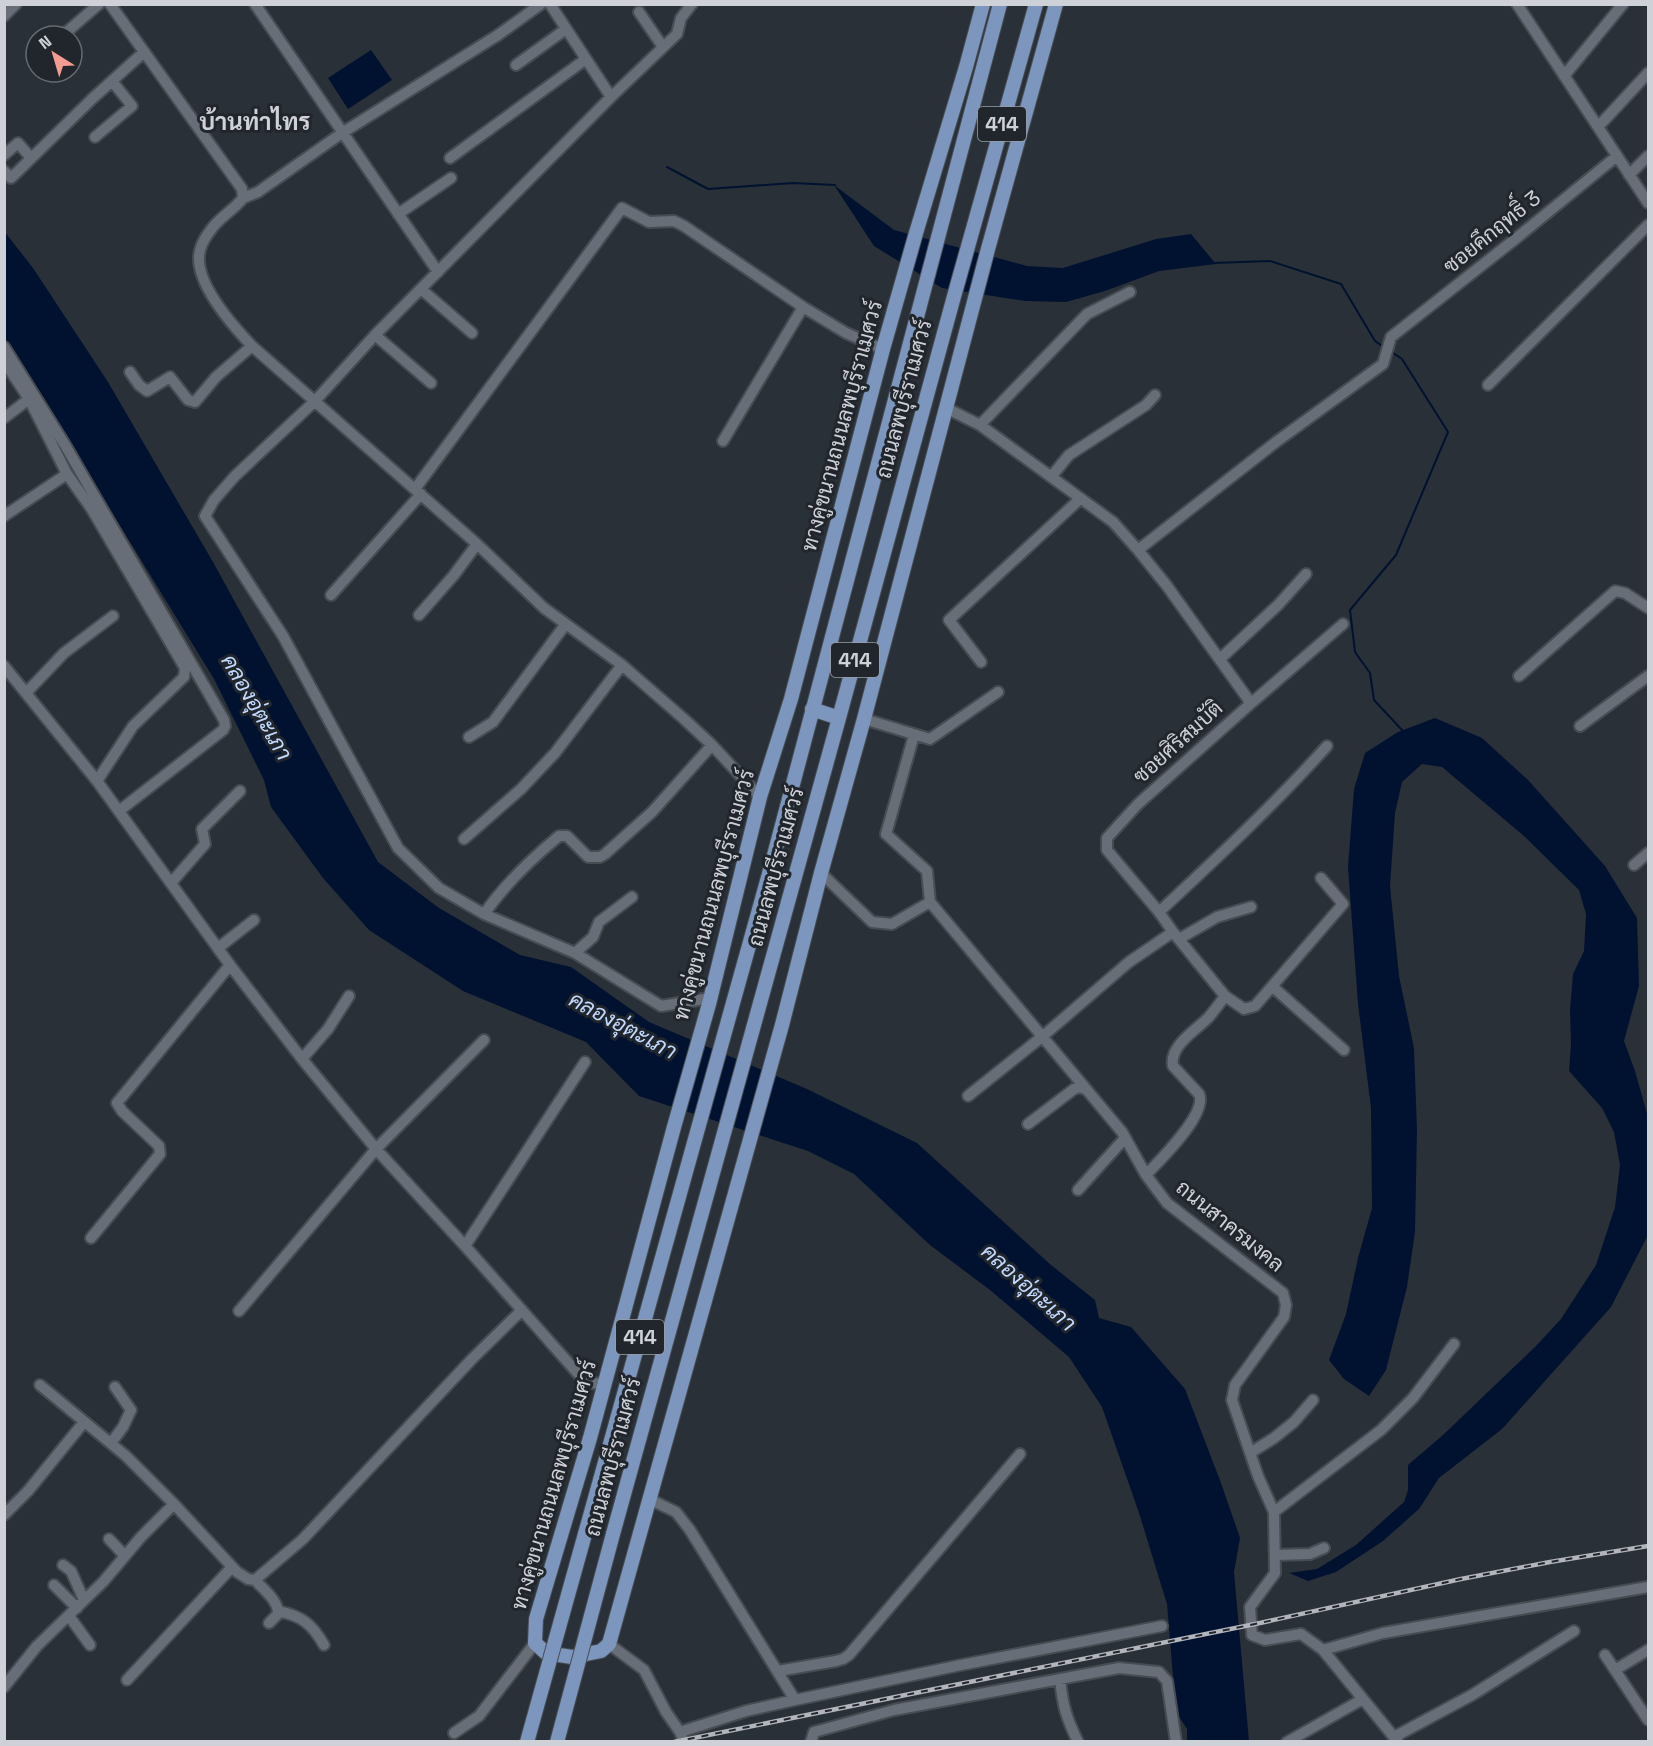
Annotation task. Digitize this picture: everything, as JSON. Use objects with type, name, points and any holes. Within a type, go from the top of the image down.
[{"type":"main road","name":"ถนนลพบุรีราเมศวร์","points":[[528,1742],[775,852],[1000,4]]},
{"type":"main road","name":"ถนนลพบุรีราเมศวร์","points":[[557,1742],[952,300],[1036,4]]},
{"type":"main road","points":[[1043,50],[1050,4]]},
{"type":"main road","name":"414","points":[[609,1644],[783,1025],[821,873],[1056,4]]},
{"type":"main road","name":"ทางคู่ขนานถนนลพบุรีราเมศวร์","points":[[609,1644],[601,1651],[572,1657],[546,1653],[535,1643],[536,1619],[605,1384],[709,1001],[760,797],[791,699],[883,349],[983,5]]},
{"type":"main road","points":[[812,709],[839,718]]},
{"type":"main road","points":[[605,1384],[626,1388]]},
{"type":"street","points":[[4,16],[16,4]]},
{"type":"street","points":[[76,24],[99,4]]},
{"type":"street","points":[[110,4],[242,189],[243,198]]},
{"type":"street","points":[[541,4],[498,36],[342,133],[258,192],[243,198],[237,207],[212,228],[200,248],[200,268],[213,300],[252,346],[477,544],[544,608],[622,665],[712,745],[760,797]]},
{"type":"street","points":[[550,4],[611,96]]},
{"type":"street","points":[[692,4],[681,18],[677,34],[611,96],[375,335],[315,401],[235,476],[214,500],[205,516],[283,636],[398,848],[439,888],[484,914],[575,953],[661,1006],[709,1001]]},
{"type":"street","points":[[1517,4],[1648,203]]},
{"type":"street","points":[[1564,76],[1623,4]]},
{"type":"street","points":[[257,5],[438,272]]},
{"type":"street","points":[[635,8],[663,48]]},
{"type":"street","points":[[516,65],[566,29]]},
{"type":"street","points":[[4,171],[11,178],[144,52]]},
{"type":"street","points":[[450,158],[586,59]]},
{"type":"street","points":[[1598,127],[1648,73]]},
{"type":"street","points":[[95,137],[132,106],[112,81]]},
{"type":"street","points":[[4,154],[18,143],[31,158]]},
{"type":"street","name":"ซอยคึกฤทธิ์ 3","points":[[1138,550],[1276,442],[1383,364],[1391,337],[1617,156]]},
{"type":"street","points":[[1629,175],[1648,156]]},
{"type":"street","points":[[398,214],[451,178]]},
{"type":"street","points":[[331,595],[418,492],[622,208],[649,222],[674,221],[684,226],[803,307],[846,333],[883,349]]},
{"type":"street","points":[[1488,385],[1648,225]]},
{"type":"street","points":[[422,289],[472,333]]},
{"type":"street","points":[[980,425],[1086,314],[1130,292]]},
{"type":"street","points":[[723,441],[803,307]]},
{"type":"street","points":[[375,335],[431,383]]},
{"type":"street","points":[[130,372],[139,386],[147,391],[170,377],[188,400],[195,402],[216,377],[252,346]]},
{"type":"street","points":[[4,347],[65,445],[224,720],[223,730],[119,811]]},
{"type":"street","points":[[4,361],[29,399],[67,474],[91,508],[185,668],[184,677],[133,726],[97,781]]},
{"type":"street","points":[[1051,477],[1069,455],[1146,405],[1155,395]]},
{"type":"street","points":[[4,418],[29,399]]},
{"type":"street","name":"ซอยศิริสมบัติ","points":[[946,408],[980,425],[1113,522],[1167,586],[1248,699],[1249,705],[1138,804],[1107,838],[1107,850],[1225,996]]},
{"type":"street","points":[[4,516],[67,474]]},
{"type":"street","points":[[981,662],[949,620],[1080,499]]},
{"type":"street","points":[[419,615],[477,544]]},
{"type":"street","points":[[1220,659],[1278,605],[1306,574]]},
{"type":"street","points":[[1519,676],[1615,591],[1625,593],[1648,608]]},
{"type":"street","points":[[26,693],[64,653],[112,616]]},
{"type":"street","points":[[1249,705],[1343,624]]},
{"type":"street","points":[[469,737],[493,722],[565,625]]},
{"type":"street","points":[[464,839],[521,789],[555,753],[622,665]]},
{"type":"street","points":[[4,666],[97,781],[230,965],[302,1059],[376,1149],[580,1377],[591,1383],[605,1384]]},
{"type":"street","points":[[1580,726],[1648,676]]},
{"type":"street","points":[[864,719],[930,739],[998,692]]},
{"type":"street","points":[[821,873],[872,922],[892,924],[930,902],[927,871],[886,834],[914,735]]},
{"type":"street","points":[[484,914],[518,872],[559,836],[567,836],[588,857],[600,857],[605,854],[652,812],[712,745]]},
{"type":"street","points":[[1159,912],[1247,830],[1327,746]]},
{"type":"street","points":[[171,883],[205,844],[202,829],[240,791]]},
{"type":"street","points":[[1634,865],[1648,853]]},
{"type":"street","points":[[1146,1176],[1186,1129],[1200,1108],[1202,1099],[1199,1094],[1173,1066],[1175,1053],[1209,1017],[1225,996],[1244,1009],[1255,1006],[1298,966],[1342,904],[1321,878]]},
{"type":"street","points":[[575,953],[593,937],[599,922],[632,897]]},
{"type":"street","name":"ถนนสาครมงคล","points":[[930,902],[1125,1138],[1146,1176],[1167,1203],[1283,1293],[1286,1299],[1284,1317],[1235,1385],[1232,1401],[1274,1512],[1275,1574],[1250,1607],[1252,1635],[1264,1640],[1301,1634],[1323,1650],[1396,1739]]},
{"type":"street","points":[[968,1096],[1129,962],[1176,935],[1217,917],[1251,907]]},
{"type":"street","points":[[218,948],[254,920]]},
{"type":"street","points":[[91,1238],[160,1154],[159,1146],[122,1111],[117,1103],[230,965]]},
{"type":"street","points":[[1273,987],[1344,1050]]},
{"type":"street","points":[[302,1059],[328,1029],[349,996]]},
{"type":"street","points":[[239,1311],[376,1149],[484,1040]]},
{"type":"street","points":[[465,1246],[585,1062]]},
{"type":"street","points":[[1028,1124],[1074,1089],[1080,1087],[1087,1090]]},
{"type":"street","points":[[1078,1190],[1125,1138]]},
{"type":"street","points":[[255,1580],[303,1539],[472,1359],[522,1310]]},
{"type":"street","points":[[1274,1512],[1381,1430],[1413,1398],[1454,1344]]},
{"type":"street","points":[[40,1385],[126,1456],[232,1567],[248,1579],[255,1580],[276,1603],[279,1611]]},
{"type":"street","points":[[111,1443],[123,1427],[131,1410],[116,1387]]},
{"type":"street","points":[[1250,1453],[1294,1422],[1314,1400]]},
{"type":"street","points":[[4,1515],[28,1491],[84,1422]]},
{"type":"street","points":[[778,1671],[836,1661],[849,1655],[1020,1454]]},
{"type":"street","points":[[649,1499],[676,1512],[690,1530],[795,1700]]},
{"type":"street","points":[[6,1683],[37,1646],[103,1582],[141,1537],[174,1504]]},
{"type":"street","points":[[109,1539],[124,1556]]},
{"type":"street","points":[[1275,1556],[1310,1554],[1324,1548]]},
{"type":"street","points":[[63,1565],[71,1570],[76,1608],[90,1645]]},
{"type":"street","points":[[127,1680],[232,1567]]},
{"type":"street","points":[[54,1585],[76,1608]]},
{"type":"street","points":[[1323,1650],[1383,1633],[1648,1587]]},
{"type":"street","points":[[269,1623],[279,1611]]},
{"type":"street","points":[[279,1611],[294,1615],[310,1625],[324,1645]]},
{"type":"street","points":[[609,1644],[644,1670],[682,1737],[746,1711],[956,1666],[1162,1626]]},
{"type":"street","points":[[1396,1739],[1472,1695],[1574,1631]]},
{"type":"street","points":[[454,1733],[479,1716],[535,1643]]},
{"type":"street","points":[[1616,1670],[1648,1650]]},
{"type":"street","points":[[1605,1655],[1648,1720]]},
{"type":"street","points":[[811,1742],[814,1732],[894,1710],[1119,1668],[1159,1672],[1167,1681],[1176,1742]]},
{"type":"street","points":[[1060,1679],[1066,1717],[1078,1742]]},
{"type":"street","points":[[1287,1742],[1363,1699]]},
{"type":"water","points":[[371,50],[392,80],[348,109],[328,78]]},
{"type":"water","points":[[834,185],[894,230],[1027,266],[1063,268],[1156,239],[1191,234],[1216,264],[1159,271],[1105,291],[1066,302],[1025,301],[942,288],[874,246]]},
{"type":"water","name":"คลองอุ่ตะเภา","points":[[4,231],[33,268],[108,382],[213,562],[378,862],[439,908],[520,955],[571,967],[649,1022],[807,1089],[917,1143],[1051,1265],[1095,1300],[1099,1318],[1131,1327],[1185,1389],[1240,1538],[1234,1572],[1249,1741],[1187,1741],[1187,1729],[1176,1712],[1167,1604],[1139,1513],[1102,1407],[1069,1357],[990,1290],[930,1245],[854,1174],[808,1151],[639,1096],[586,1042],[463,991],[369,930],[323,878],[271,807],[264,780],[214,679],[5,338]]},
{"type":"water","points":[[1435,718],[1482,738],[1528,780],[1605,866],[1637,918],[1639,986],[1624,1041],[1648,1117],[1648,1235],[1611,1307],[1502,1429],[1439,1478],[1419,1509],[1383,1541],[1336,1572],[1308,1581],[1289,1573],[1317,1569],[1356,1545],[1404,1502],[1408,1490],[1408,1465],[1443,1435],[1561,1319],[1596,1265],[1615,1207],[1620,1165],[1614,1132],[1602,1108],[1569,1071],[1573,974],[1584,951],[1586,914],[1579,890],[1524,836],[1442,767],[1422,764],[1402,782],[1395,813],[1390,886],[1399,976],[1414,1048],[1417,1130],[1415,1232],[1407,1287],[1386,1370],[1369,1396],[1344,1379],[1329,1360],[1346,1314],[1372,1208],[1371,1108],[1358,1004],[1348,867],[1354,789],[1365,753],[1398,732]]},
{"type":"waterway","points":[[667,167],[708,189],[793,183],[835,185]]},
{"type":"waterway","points":[[1213,263],[1270,261],[1341,284],[1375,341],[1385,348]]},
{"type":"waterway","points":[[1390,351],[1402,359],[1448,432],[1396,555],[1350,610],[1355,652],[1370,673],[1374,700],[1402,730]]},
{"type":"railway","points":[[674,1742],[1260,1623],[1461,1579],[1648,1546]]},
{"type":"district","name":"บ้านท่าไทร","points":[[255,122]]}]
